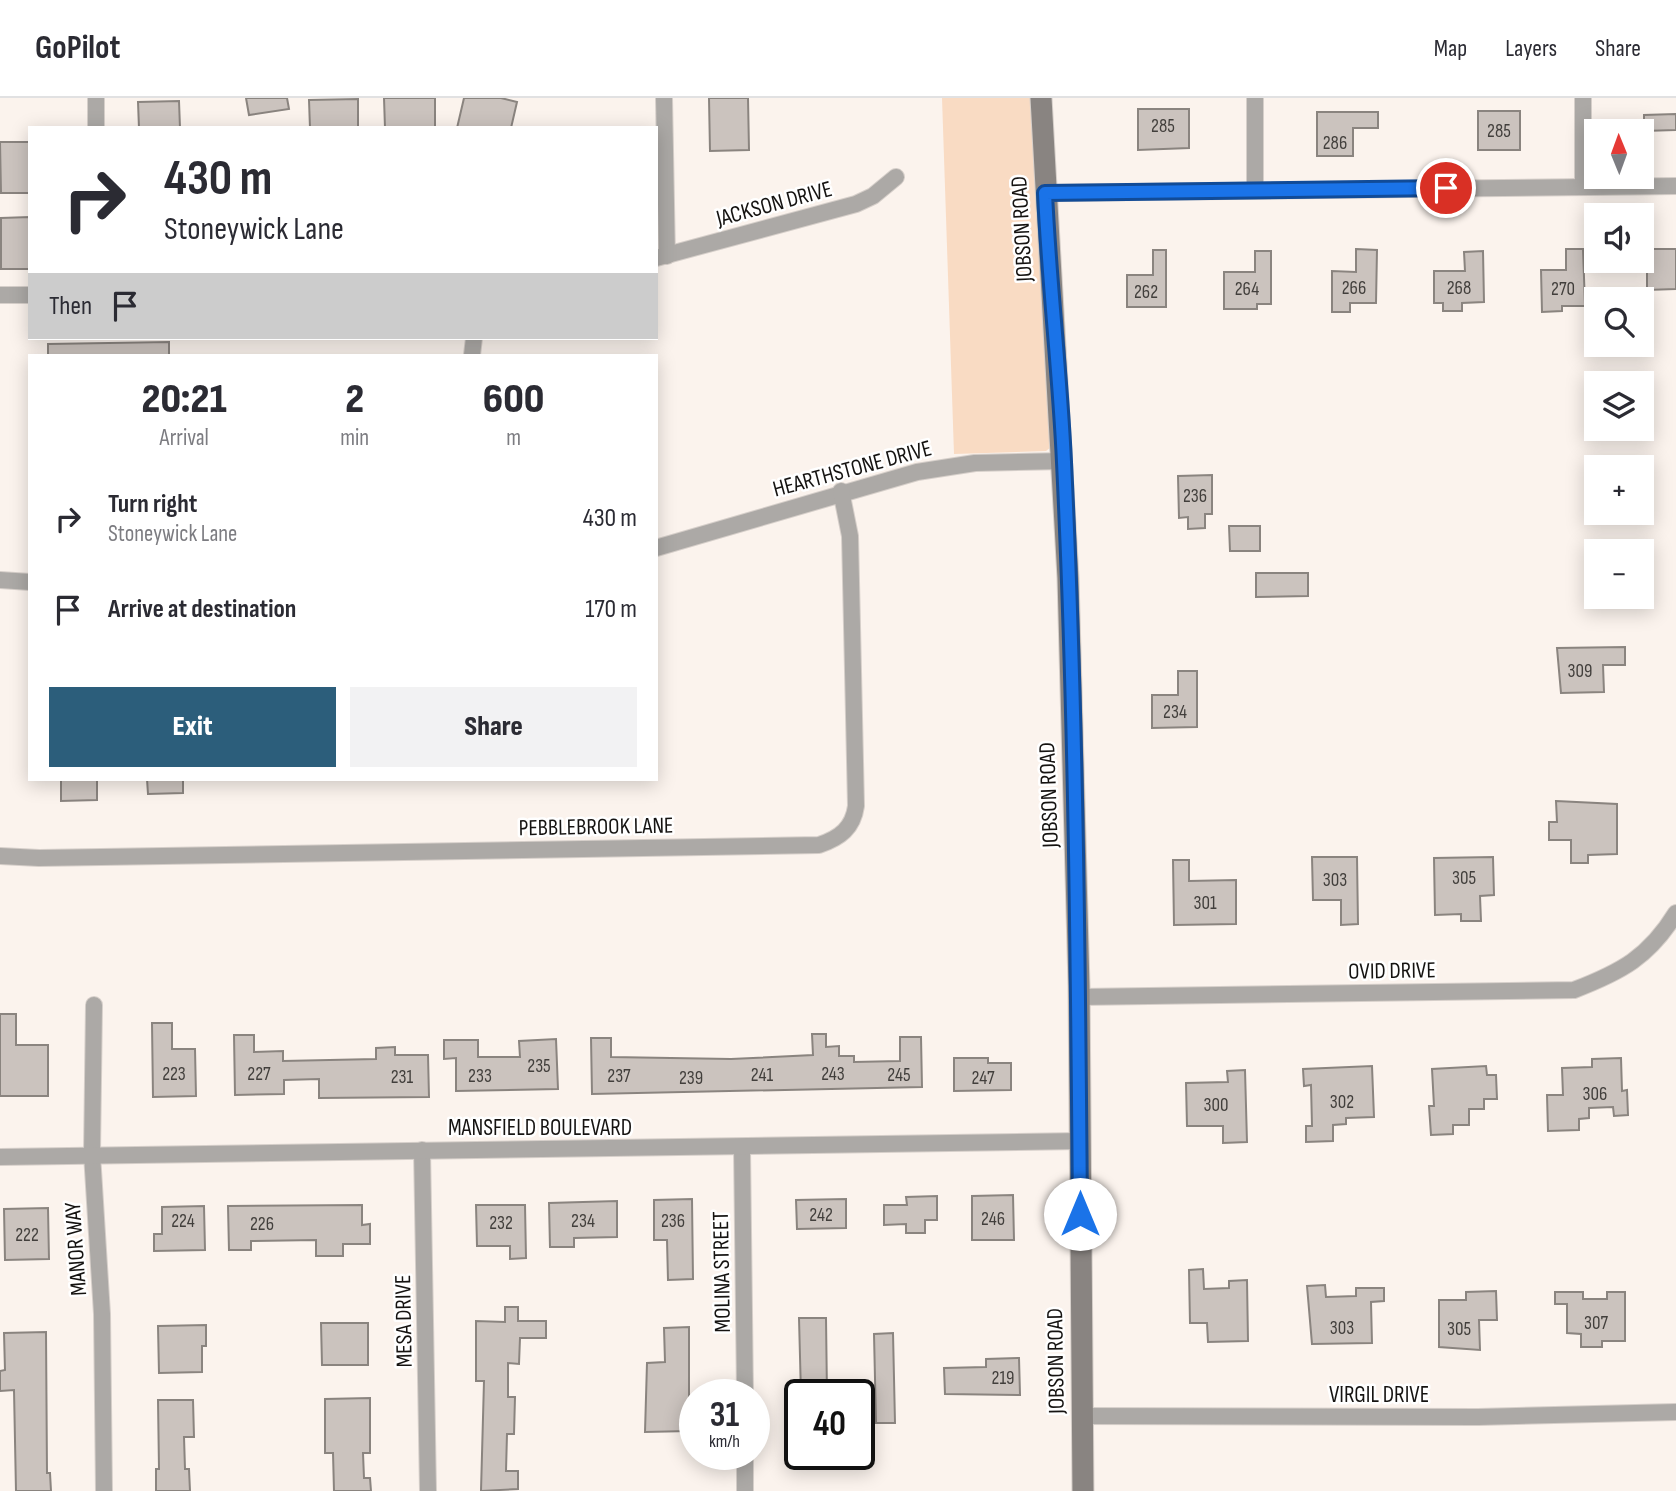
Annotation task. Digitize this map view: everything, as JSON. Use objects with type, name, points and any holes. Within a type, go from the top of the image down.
[{"type":"street","points":[[96,98],[96,126]]},
{"type":"street","points":[[662,257],[664,98]]},
{"type":"street","name":"JOBSON ROAD","points":[[1041,98],[1064,461],[1079,997],[1083,1491]]},
{"type":"street","points":[[1255,98],[1255,190]]},
{"type":"street","points":[[1583,98],[1583,186]]},
{"type":"street","name":"JACKSON DRIVE","points":[[662,257],[856,204],[873,196],[896,177]]},
{"type":"street","points":[[1045,193],[1676,187]]},
{"type":"street","points":[[0,295],[28,295]]},
{"type":"street","name":"HEARTHSTONE DRIVE","points":[[658,547],[841,491],[944,466],[1064,461]]},
{"type":"street","name":"PEBBLEBROOK LANE","points":[[0,856],[38,858],[805,845],[835,839],[854,820],[856,806],[850,536],[841,491]]},
{"type":"street","points":[[0,579],[28,582]]},
{"type":"street","name":"OVID DRIVE","points":[[1079,997],[1574,990],[1618,973],[1661,937],[1676,913]]},
{"type":"street","name":"MANOR WAY","points":[[94,1005],[92,1154],[102,1314],[104,1491]]},
{"type":"street","name":"MANSFIELD BOULEVARD","points":[[0,1157],[1080,1141]]},
{"type":"street","name":"MOLINA STREET","points":[[742,1148],[745,1379]]},
{"type":"street","name":"MESA DRIVE","points":[[422,1150],[428,1491]]},
{"type":"street","name":"VIRGIL DRIVE","points":[[1082,1416],[1478,1417],[1676,1412]]},
{"type":"street","points":[[745,1470],[745,1491]]},
{"type":"shaded area","points":[[942,98],[1038,98],[1051,447],[1046,451],[954,454]]},
{"type":"building","points":[[246,98],[287,98],[289,109],[249,115]]},
{"type":"building","points":[[384,98],[435,98],[435,126],[385,126]]},
{"type":"building","points":[[464,98],[501,98],[517,102],[511,126],[457,126]]},
{"type":"building","points":[[709,98],[748,98],[749,150],[710,151]]},
{"type":"building","points":[[358,99],[358,126],[310,126],[309,100]]},
{"type":"building","points":[[179,101],[180,126],[139,126],[138,102]]},
{"type":"building","points":[[1138,109],[1189,109],[1189,148],[1138,150]]},
{"type":"building","points":[[1478,111],[1520,111],[1520,150],[1478,150]]},
{"type":"building","points":[[1317,112],[1378,112],[1378,128],[1353,128],[1353,156],[1317,156]]},
{"type":"building","points":[[1676,114],[1676,130],[1654,131],[1654,119],[1644,119],[1644,115]]},
{"type":"building","points":[[0,142],[28,142],[28,193],[1,193]]},
{"type":"building","points":[[28,217],[28,269],[1,269],[1,218]]},
{"type":"building","points":[[1356,249],[1377,250],[1376,303],[1350,303],[1350,312],[1332,312],[1332,271],[1356,272]]},
{"type":"building","points":[[1566,249],[1583,249],[1584,306],[1562,306],[1562,311],[1542,312],[1541,270],[1566,270]]},
{"type":"building","points":[[1654,249],[1676,249],[1676,289],[1654,290],[1654,287],[1647,287],[1647,273],[1654,273]]},
{"type":"building","points":[[1153,250],[1166,250],[1166,307],[1127,307],[1127,275],[1153,275]]},
{"type":"building","points":[[1255,251],[1271,251],[1271,304],[1257,304],[1257,309],[1224,309],[1224,272],[1255,272]]},
{"type":"building","points":[[1483,251],[1484,302],[1462,303],[1462,311],[1443,311],[1443,303],[1434,303],[1434,271],[1465,271],[1464,252]]},
{"type":"building","points":[[169,342],[169,354],[48,354],[48,344]]},
{"type":"building","points":[[1212,475],[1212,514],[1205,514],[1205,528],[1188,529],[1188,517],[1179,518],[1178,476]]},
{"type":"building","points":[[1229,526],[1260,526],[1260,551],[1230,551]]},
{"type":"building","points":[[1256,573],[1308,573],[1308,596],[1256,597]]},
{"type":"building","points":[[1625,647],[1625,665],[1603,665],[1604,692],[1561,693],[1557,648]]},
{"type":"building","points":[[1178,671],[1197,671],[1197,727],[1152,728],[1152,695],[1178,695]]},
{"type":"building","points":[[61,781],[97,781],[97,800],[61,801]]},
{"type":"building","points":[[147,781],[183,781],[183,793],[148,794]]},
{"type":"building","points":[[1556,801],[1617,804],[1617,854],[1588,855],[1588,863],[1571,863],[1571,840],[1549,840],[1549,822],[1557,822]]},
{"type":"building","points":[[1312,857],[1357,857],[1358,924],[1341,925],[1341,900],[1313,900]]},
{"type":"building","points":[[1493,857],[1494,895],[1480,896],[1481,921],[1461,921],[1461,914],[1435,915],[1434,858]]},
{"type":"building","points":[[1173,860],[1189,860],[1189,881],[1236,880],[1236,924],[1174,925]]},
{"type":"building","points":[[0,1014],[16,1014],[16,1045],[48,1045],[48,1096],[0,1096]]},
{"type":"building","points":[[152,1023],[172,1023],[172,1049],[195,1049],[196,1096],[153,1097]]},
{"type":"building","points":[[812,1034],[826,1034],[826,1047],[839,1046],[839,1056],[854,1056],[854,1062],[900,1061],[900,1037],[921,1037],[922,1087],[592,1094],[591,1038],[611,1038],[611,1057],[731,1059],[813,1055]]},
{"type":"building","points":[[234,1035],[254,1035],[254,1052],[283,1051],[283,1061],[376,1059],[376,1048],[395,1047],[395,1055],[428,1055],[429,1097],[319,1098],[319,1079],[284,1080],[284,1094],[235,1095]]},
{"type":"building","points":[[556,1039],[558,1089],[456,1091],[456,1058],[444,1059],[444,1040],[478,1040],[478,1057],[520,1057],[519,1041]]},
{"type":"building","points":[[954,1058],[988,1058],[988,1063],[1011,1063],[1011,1090],[954,1091]]},
{"type":"building","points":[[1621,1058],[1622,1091],[1627,1090],[1628,1115],[1614,1116],[1613,1107],[1589,1108],[1589,1118],[1579,1119],[1579,1130],[1548,1131],[1547,1095],[1563,1095],[1562,1068],[1592,1067],[1592,1059]]},
{"type":"building","points":[[1372,1066],[1374,1117],[1346,1118],[1346,1124],[1333,1125],[1333,1141],[1306,1142],[1306,1126],[1312,1126],[1311,1085],[1304,1086],[1303,1069]]},
{"type":"building","points":[[1486,1066],[1487,1075],[1496,1075],[1497,1099],[1484,1099],[1484,1109],[1469,1109],[1469,1125],[1453,1125],[1453,1134],[1431,1135],[1429,1106],[1434,1106],[1432,1069]]},
{"type":"building","points":[[1245,1070],[1247,1142],[1223,1143],[1223,1126],[1187,1126],[1186,1083],[1228,1082],[1227,1071]]},
{"type":"building","points":[[1013,1195],[1014,1240],[972,1240],[972,1196]]},
{"type":"building","points":[[937,1196],[937,1220],[925,1220],[925,1233],[906,1233],[906,1224],[884,1225],[884,1205],[907,1205],[906,1197]]},
{"type":"building","points":[[692,1199],[693,1279],[668,1280],[667,1240],[654,1240],[654,1200]]},
{"type":"building","points":[[846,1199],[846,1228],[797,1229],[796,1200]]},
{"type":"building","points":[[617,1201],[617,1237],[574,1238],[574,1247],[550,1247],[549,1203]]},
{"type":"building","points":[[362,1205],[362,1225],[370,1224],[370,1244],[343,1244],[343,1256],[316,1256],[316,1240],[251,1241],[251,1250],[229,1250],[228,1206]]},
{"type":"building","points":[[476,1205],[525,1205],[526,1258],[510,1259],[510,1246],[477,1246]]},
{"type":"building","points":[[204,1206],[205,1250],[154,1251],[154,1234],[162,1234],[162,1207]]},
{"type":"building","points":[[48,1208],[49,1259],[5,1260],[4,1209]]},
{"type":"building","points":[[1203,1269],[1204,1289],[1229,1288],[1229,1281],[1247,1280],[1248,1341],[1208,1342],[1207,1323],[1190,1323],[1189,1270]]},
{"type":"building","points":[[1325,1285],[1326,1297],[1356,1296],[1356,1288],[1384,1288],[1384,1301],[1371,1302],[1372,1343],[1312,1344],[1307,1286]]},
{"type":"building","points":[[1496,1291],[1497,1320],[1479,1320],[1480,1350],[1439,1347],[1439,1300],[1466,1300],[1466,1292]]},
{"type":"building","points":[[1555,1292],[1583,1292],[1583,1299],[1607,1299],[1607,1292],[1625,1292],[1625,1341],[1602,1341],[1602,1347],[1581,1347],[1581,1334],[1567,1333],[1567,1304],[1555,1304]]},
{"type":"building","points":[[505,1307],[518,1307],[518,1321],[546,1321],[546,1338],[520,1338],[519,1364],[508,1363],[508,1397],[515,1397],[514,1434],[507,1434],[506,1471],[518,1471],[518,1489],[481,1491],[484,1381],[476,1381],[476,1321],[505,1322]]},
{"type":"building","points":[[799,1318],[826,1318],[827,1379],[801,1379]]},
{"type":"building","points":[[321,1323],[368,1323],[368,1365],[322,1365]]},
{"type":"building","points":[[206,1325],[206,1346],[202,1346],[202,1372],[159,1373],[158,1326]]},
{"type":"building","points":[[689,1327],[689,1379],[679,1379],[679,1431],[645,1432],[647,1363],[665,1362],[664,1328]]},
{"type":"building","points":[[46,1332],[47,1473],[50,1473],[51,1491],[16,1491],[14,1390],[0,1391],[0,1371],[5,1370],[4,1333]]},
{"type":"building","points":[[893,1333],[895,1423],[876,1423],[874,1334]]},
{"type":"building","points":[[1019,1358],[1020,1395],[945,1394],[944,1368],[986,1367],[986,1359]]},
{"type":"building","points":[[370,1398],[370,1453],[363,1453],[364,1478],[370,1478],[371,1491],[334,1491],[333,1453],[325,1453],[325,1399]]},
{"type":"building","points":[[158,1400],[193,1400],[194,1437],[184,1437],[185,1469],[189,1469],[190,1491],[156,1491],[156,1469],[159,1469]]},
{"type":"route","points":[[1080,1214],[1078,938],[1064,461],[1045,193],[1446,188]]}]
